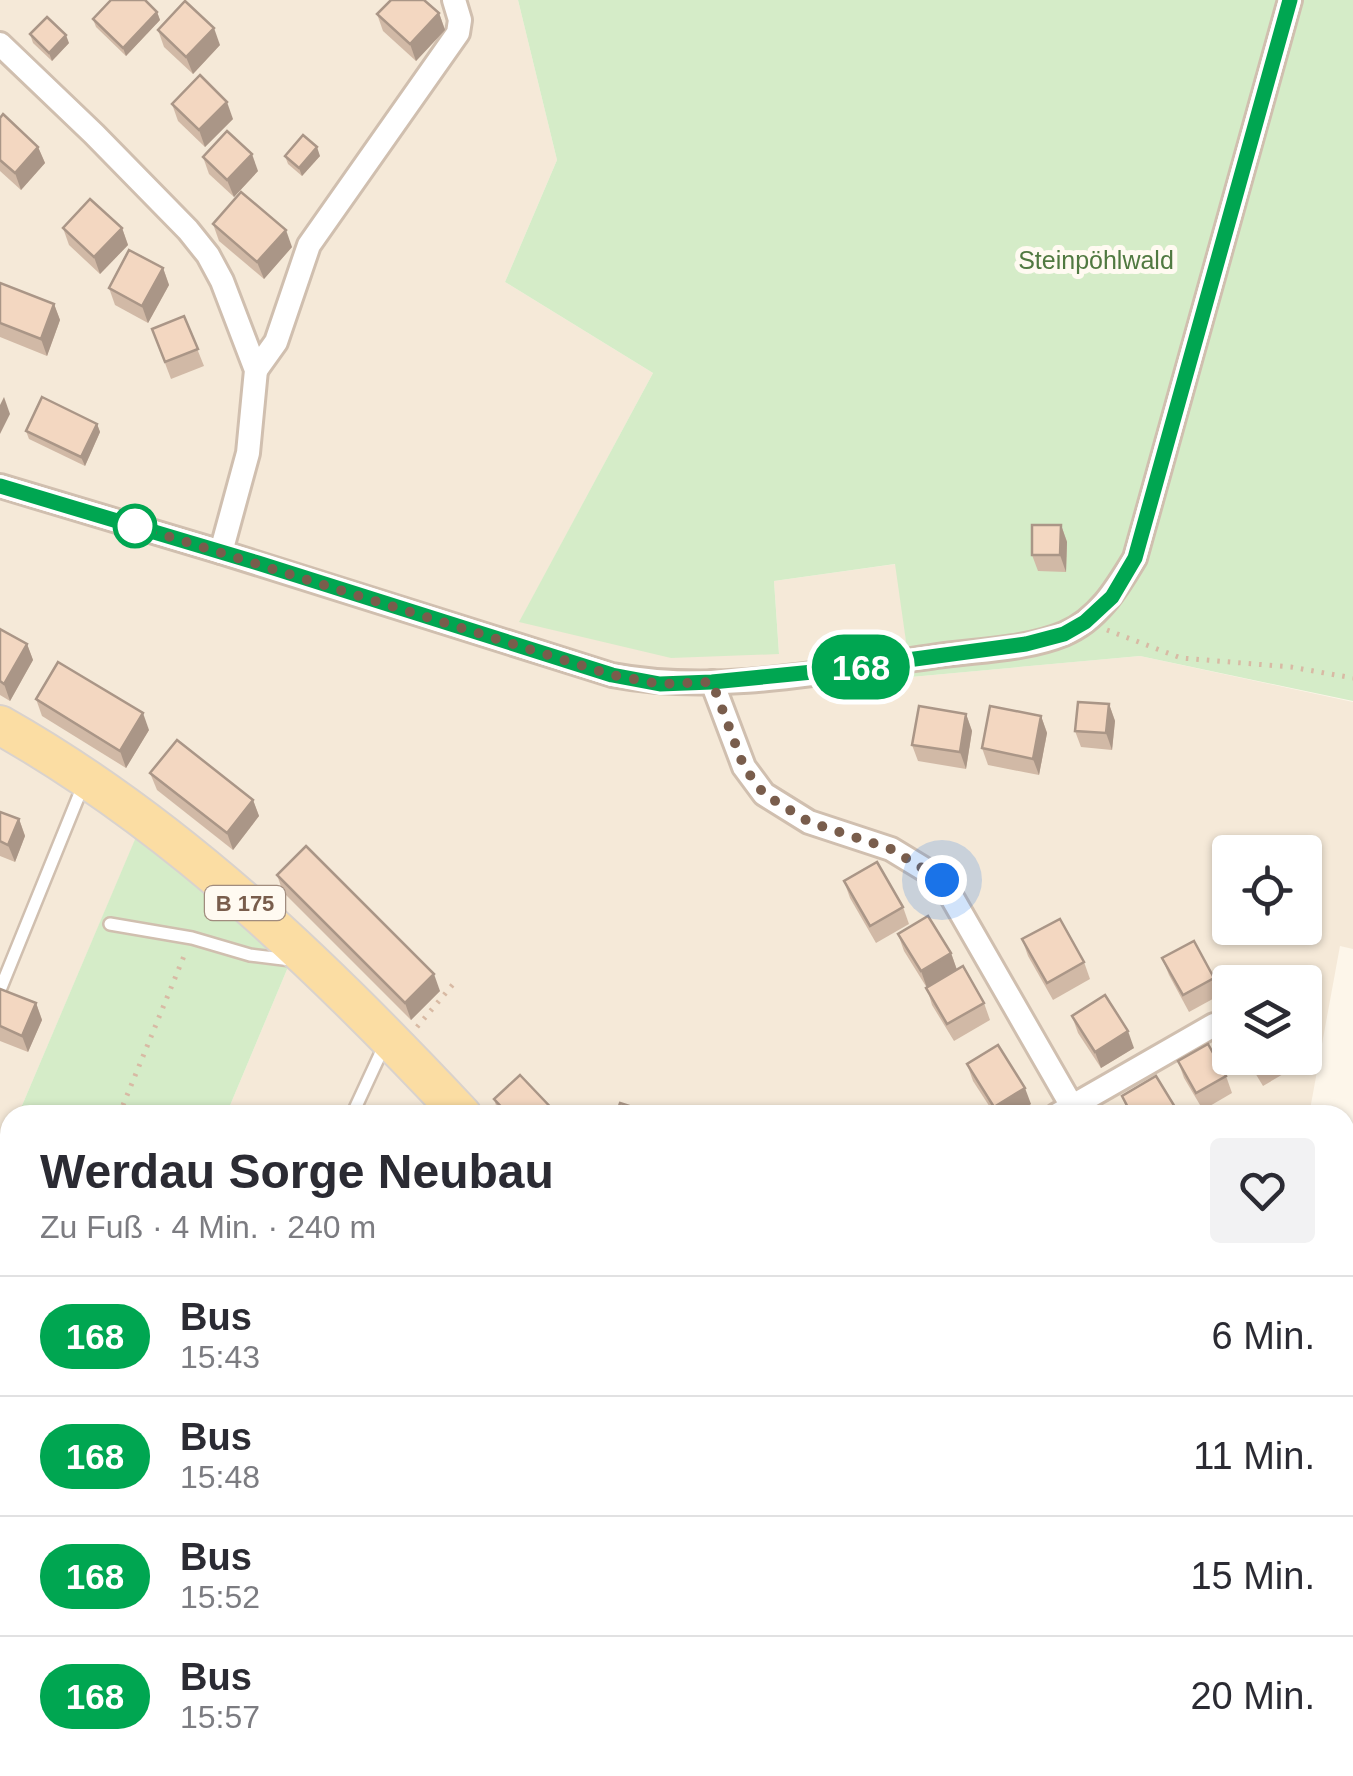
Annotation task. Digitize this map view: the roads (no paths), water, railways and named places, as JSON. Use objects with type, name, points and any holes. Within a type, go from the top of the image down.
[{"type":"main road","name":"B 175","points":[[0,726],[86,779],[186,853],[312,962],[453,1105]]},
{"type":"street","points":[[256,370],[276,342],[309,245],[458,33],[460,20],[454,0]]},
{"type":"street","points":[[0,486],[612,675],[660,684],[833,670],[1026,644],[1064,634],[1085,622],[1112,597],[1135,558],[1290,0]]},
{"type":"street","points":[[0,44],[94,134],[208,255],[222,281],[256,370],[248,453],[221,552]]},
{"type":"street","points":[[712,682],[744,767],[764,794],[809,822],[891,849],[942,880],[1065,1105]]},
{"type":"street","points":[[1081,1105],[1212,1027]]},
{"type":"lane","points":[[0,990],[86,779]]},
{"type":"lane","points":[[110,924],[192,938],[250,955],[312,962]]},
{"type":"lane","points":[[358,1105],[394,1043]]},
{"type":"park label","name":"Steinpöhlwald","points":[[1096,260]]}]
